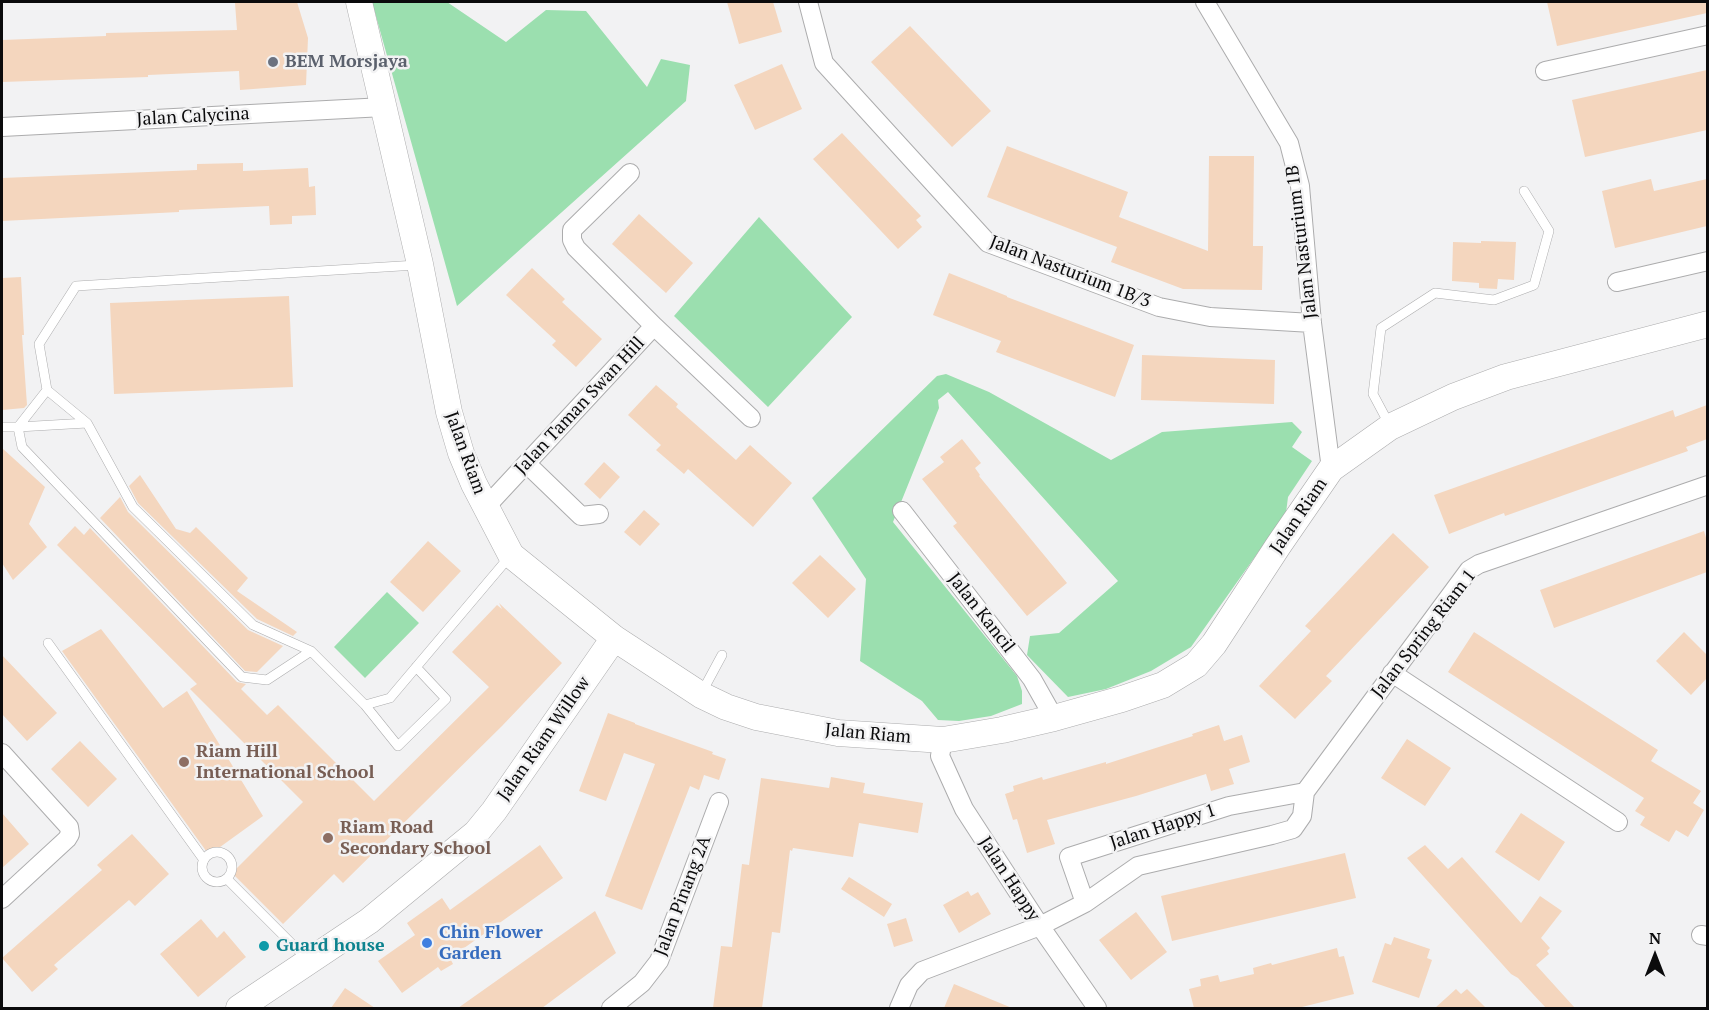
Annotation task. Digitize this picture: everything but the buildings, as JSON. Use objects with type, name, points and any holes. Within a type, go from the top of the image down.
[{"type":"main road","name":"Jalan Riam","points":[[359,2],[420,264],[449,412],[461,453],[485,508],[510,555],[614,638],[701,694],[726,707],[756,717],[838,733],[943,740],[1054,718],[1163,685],[1196,665],[1214,644],[1330,469],[1390,427],[1506,377],[1707,324]]},
{"type":"main road","name":"Jalan Riam Willow","points":[[239,1008],[264,1002],[310,962],[369,921],[476,832],[486,822],[614,638]]},
{"type":"street","name":"Jalan Nasturium 1B/3","points":[[808,2],[824,63],[988,243],[1159,307],[1210,317],[1312,323]]},
{"type":"street","name":"Jalan Nasturium 1B","points":[[1205,2],[1289,143],[1300,186],[1312,323],[1330,469]]},
{"type":"street","points":[[1545,70],[1707,35]]},
{"type":"street","name":"Jalan Calycina","points":[[2,127],[384,107]]},
{"type":"street","name":"Jalan Taman Swan Hill","points":[[485,508],[654,326],[576,248],[572,240],[572,230],[630,173]]},
{"type":"street","points":[[1617,282],[1707,261]]},
{"type":"street","points":[[654,326],[751,418]]},
{"type":"street","points":[[527,464],[581,516],[599,514]]},
{"type":"street","name":"Jalan Spring Riam 1","points":[[1308,788],[1469,570],[1479,564],[1707,485]]},
{"type":"street","name":"Jalan Kancil","points":[[902,511],[1032,679],[1054,718]]},
{"type":"street","points":[[1392,673],[1618,822]]},
{"type":"street","name":"Jalan Happy","points":[[943,740],[940,756],[964,809],[1040,927],[1097,1008]]},
{"type":"street","points":[[2,753],[69,826],[70,834],[2,899]]},
{"type":"street","name":"Jalan Happy 1","points":[[899,1008],[909,985],[922,971],[1040,927],[1085,903],[1138,866],[1272,836],[1293,829],[1302,816],[1308,788],[1229,806],[1069,857],[1085,903]]},
{"type":"street","name":"Jalan Pinang 2A","points":[[611,1008],[642,983],[659,961],[719,802]]},
{"type":"lane","points":[[1390,427],[1373,394],[1381,328],[1435,293],[1494,300],[1534,285],[1549,231],[1524,191]]},
{"type":"lane","points":[[416,667],[446,699],[398,746],[365,705],[311,651],[253,625],[133,507],[87,423],[47,390],[39,344],[76,286],[420,264]]},
{"type":"lane","points":[[47,390],[18,427],[22,447],[242,677],[267,680],[311,651]]},
{"type":"lane","points":[[2,427],[87,423]]},
{"type":"lane","points":[[365,705],[390,698],[510,555]]},
{"type":"lane","points":[[48,643],[204,860]]},
{"type":"lane","points":[[701,694],[722,655]]},
{"type":"lane","points":[[215,852],[228,857],[232,870],[226,879],[217,882],[207,879],[202,870],[207,856],[215,852]]},
{"type":"lane","points":[[226,879],[310,962]]},
{"type":"green space","points":[[372,2],[447,2],[506,42],[546,10],[586,11],[647,87],[661,59],[690,65],[686,101],[457,306]]},
{"type":"green space","points":[[759,217],[852,317],[768,407],[674,316]]},
{"type":"green space","points":[[946,374],[989,392],[1111,460],[1162,432],[1292,422],[1302,432],[1292,447],[1312,461],[1288,497],[1286,513],[1191,647],[1151,671],[1106,689],[1068,697],[1027,655],[1030,636],[1059,633],[1118,581],[948,392],[938,400],[939,408],[893,522],[1017,676],[1022,691],[1022,704],[991,716],[959,721],[938,720],[922,701],[860,661],[866,579],[812,498],[937,376]]},
{"type":"green space","points":[[387,592],[419,623],[365,678],[334,647]]},
{"type":"place","name":"BEM Morsjaya","points":[[273,62]]},
{"type":"place","name":"Riam Hill International School","points":[[184,762]]},
{"type":"place","name":"Riam Road Secondary School","points":[[328,838]]},
{"type":"place","name":"Chin Flower Garden","points":[[427,943]]},
{"type":"place","name":"Guard house","points":[[264,946]]}]
